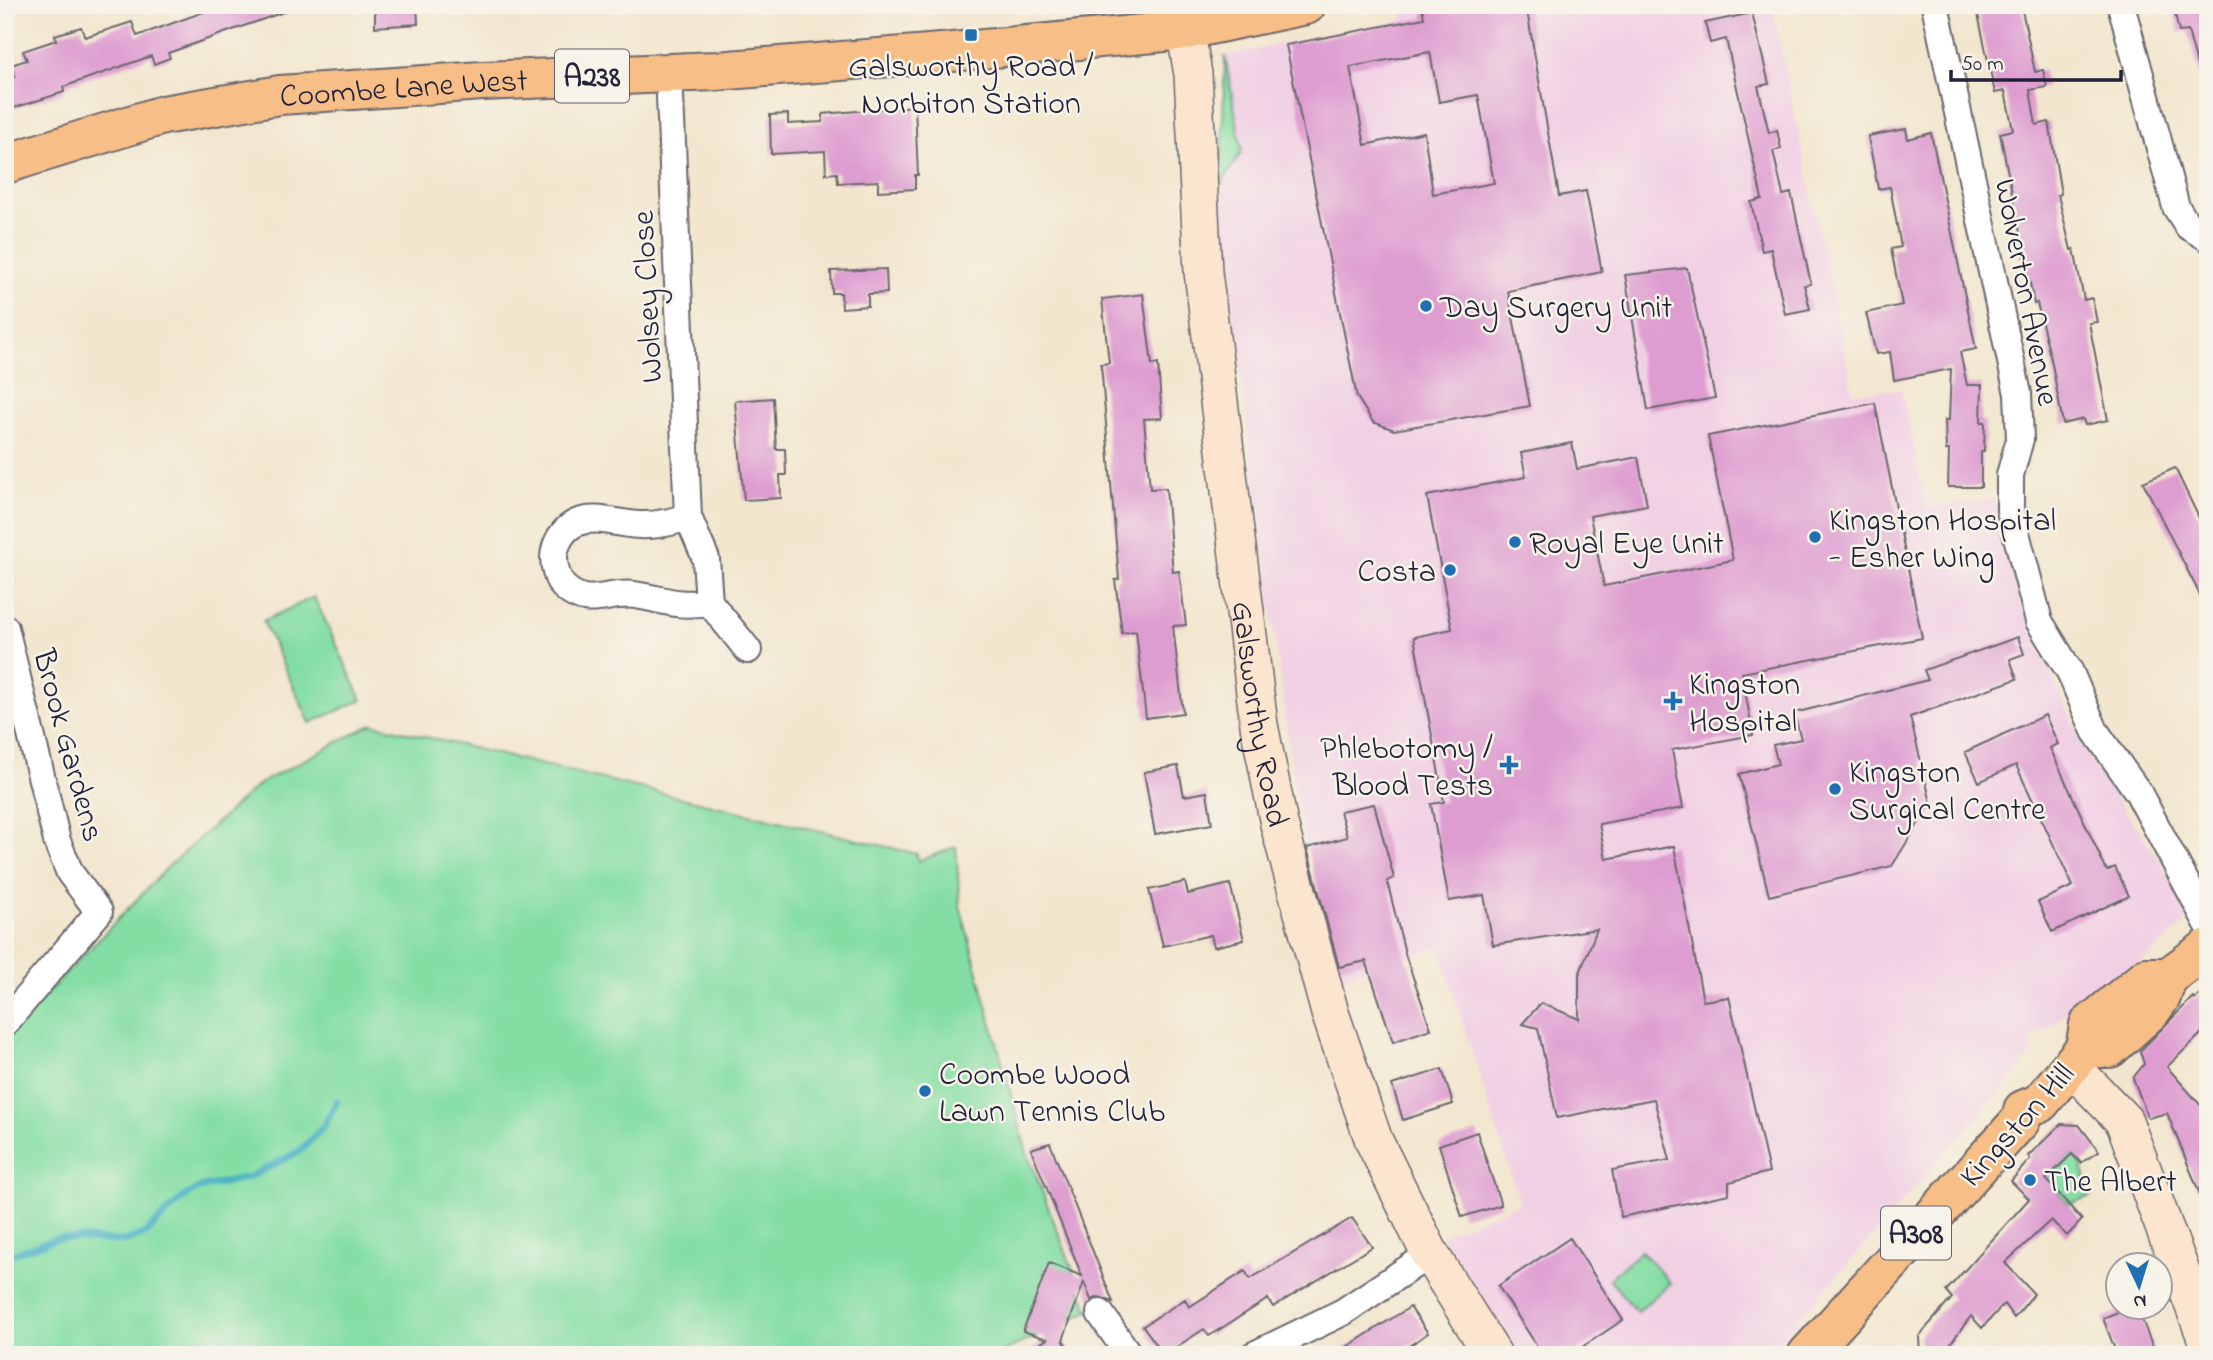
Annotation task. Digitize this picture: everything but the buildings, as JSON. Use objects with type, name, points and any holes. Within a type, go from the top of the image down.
[{"type":"main road","name":"A238","points":[[1184,17],[1306,5]]},
{"type":"main road","name":"Coombe Lane West","points":[[5,164],[163,115],[226,102],[482,81],[669,73],[866,60],[1184,17]]},
{"type":"main road","name":"Kingston Hill","points":[[1807,1355],[2023,1118],[2023,1111],[2040,1102],[2078,1057],[2109,1048],[2119,1040],[2161,998],[2168,977],[2208,948]]},
{"type":"street","name":"Wolverton Avenue","points":[[1935,5],[2018,394],[2020,439],[2010,475],[2010,510],[2039,621],[2076,682],[2095,731],[2138,792],[2208,923]]},
{"type":"street","points":[[2121,5],[2176,207],[2188,226],[2208,238]]},
{"type":"street","name":"Galsworthy Road","points":[[1184,17],[1193,74],[1203,272],[1261,737],[1296,898],[1346,1065],[1374,1141],[1430,1254],[1493,1355]]},
{"type":"street","name":"Wolsey Close","points":[[669,73],[688,517],[706,559],[709,602]]},
{"type":"street","points":[[688,517],[664,524],[639,526],[593,520],[578,522],[564,531],[558,542],[554,557],[561,584],[573,595],[588,600],[634,594],[681,606],[709,602],[748,650]]},
{"type":"street","name":"Brook Gardens","points":[[5,628],[57,841],[70,873],[99,912],[5,1023]]},
{"type":"street","points":[[2078,1057],[2124,1121],[2208,1343]]},
{"type":"street","points":[[1254,1355],[1343,1312],[1430,1254]]},
{"type":"street","points":[[1100,1313],[1129,1355]]},
{"type":"shaded area","name":"Kingston Hospital","points":[[1772,5],[1853,393],[1901,389],[1927,508],[1993,499],[2037,643],[2089,759],[2192,908],[2185,924],[2075,1020],[2063,1016],[2031,1041],[2032,1054],[1768,1355],[1517,1355],[1440,1236],[1520,1203],[1439,947],[1340,978],[1298,814],[1221,222],[1221,184],[1242,151],[1225,56],[1403,20],[1403,7]]},
{"type":"green space","points":[[1225,56],[1242,151],[1221,184]]},
{"type":"green space","points":[[314,597],[362,700],[310,723],[263,621]]},
{"type":"green space","points":[[372,724],[917,854],[918,861],[956,847],[960,906],[1026,1150],[1089,1311],[996,1355],[5,1355],[5,1037],[169,866],[259,784]]},
{"type":"green space","points":[[2072,1154],[2081,1163],[2091,1196],[2068,1204],[2046,1179]]},
{"type":"green space","points":[[1641,1251],[1670,1283],[1637,1312],[1609,1279]]},
{"type":"waterway","points":[[13,1254],[59,1238],[126,1241],[146,1233],[185,1196],[199,1188],[249,1177],[300,1151],[324,1126],[337,1101]]},
{"type":"place","name":"Galsworthy Road / Norbiton Station","points":[[971,35]]},
{"type":"place","name":"Day Surgery Unit","points":[[1426,306]]},
{"type":"place","name":"Kingston Hospital - Esher Wing","points":[[1815,537]]},
{"type":"place","name":"Royal Eye Unit","points":[[1515,542]]},
{"type":"place","name":"Costa","points":[[1450,570]]},
{"type":"place","name":"Kingston Hospital","points":[[1673,701]]},
{"type":"place","name":"Phlebotomy / Blood Tests","points":[[1509,765]]},
{"type":"place","name":"Kingston Surgical Centre","points":[[1835,789]]},
{"type":"place","name":"Coombe Wood Lawn Tennis Club","points":[[925,1091]]},
{"type":"place","name":"The Albert","points":[[2030,1180]]}]
